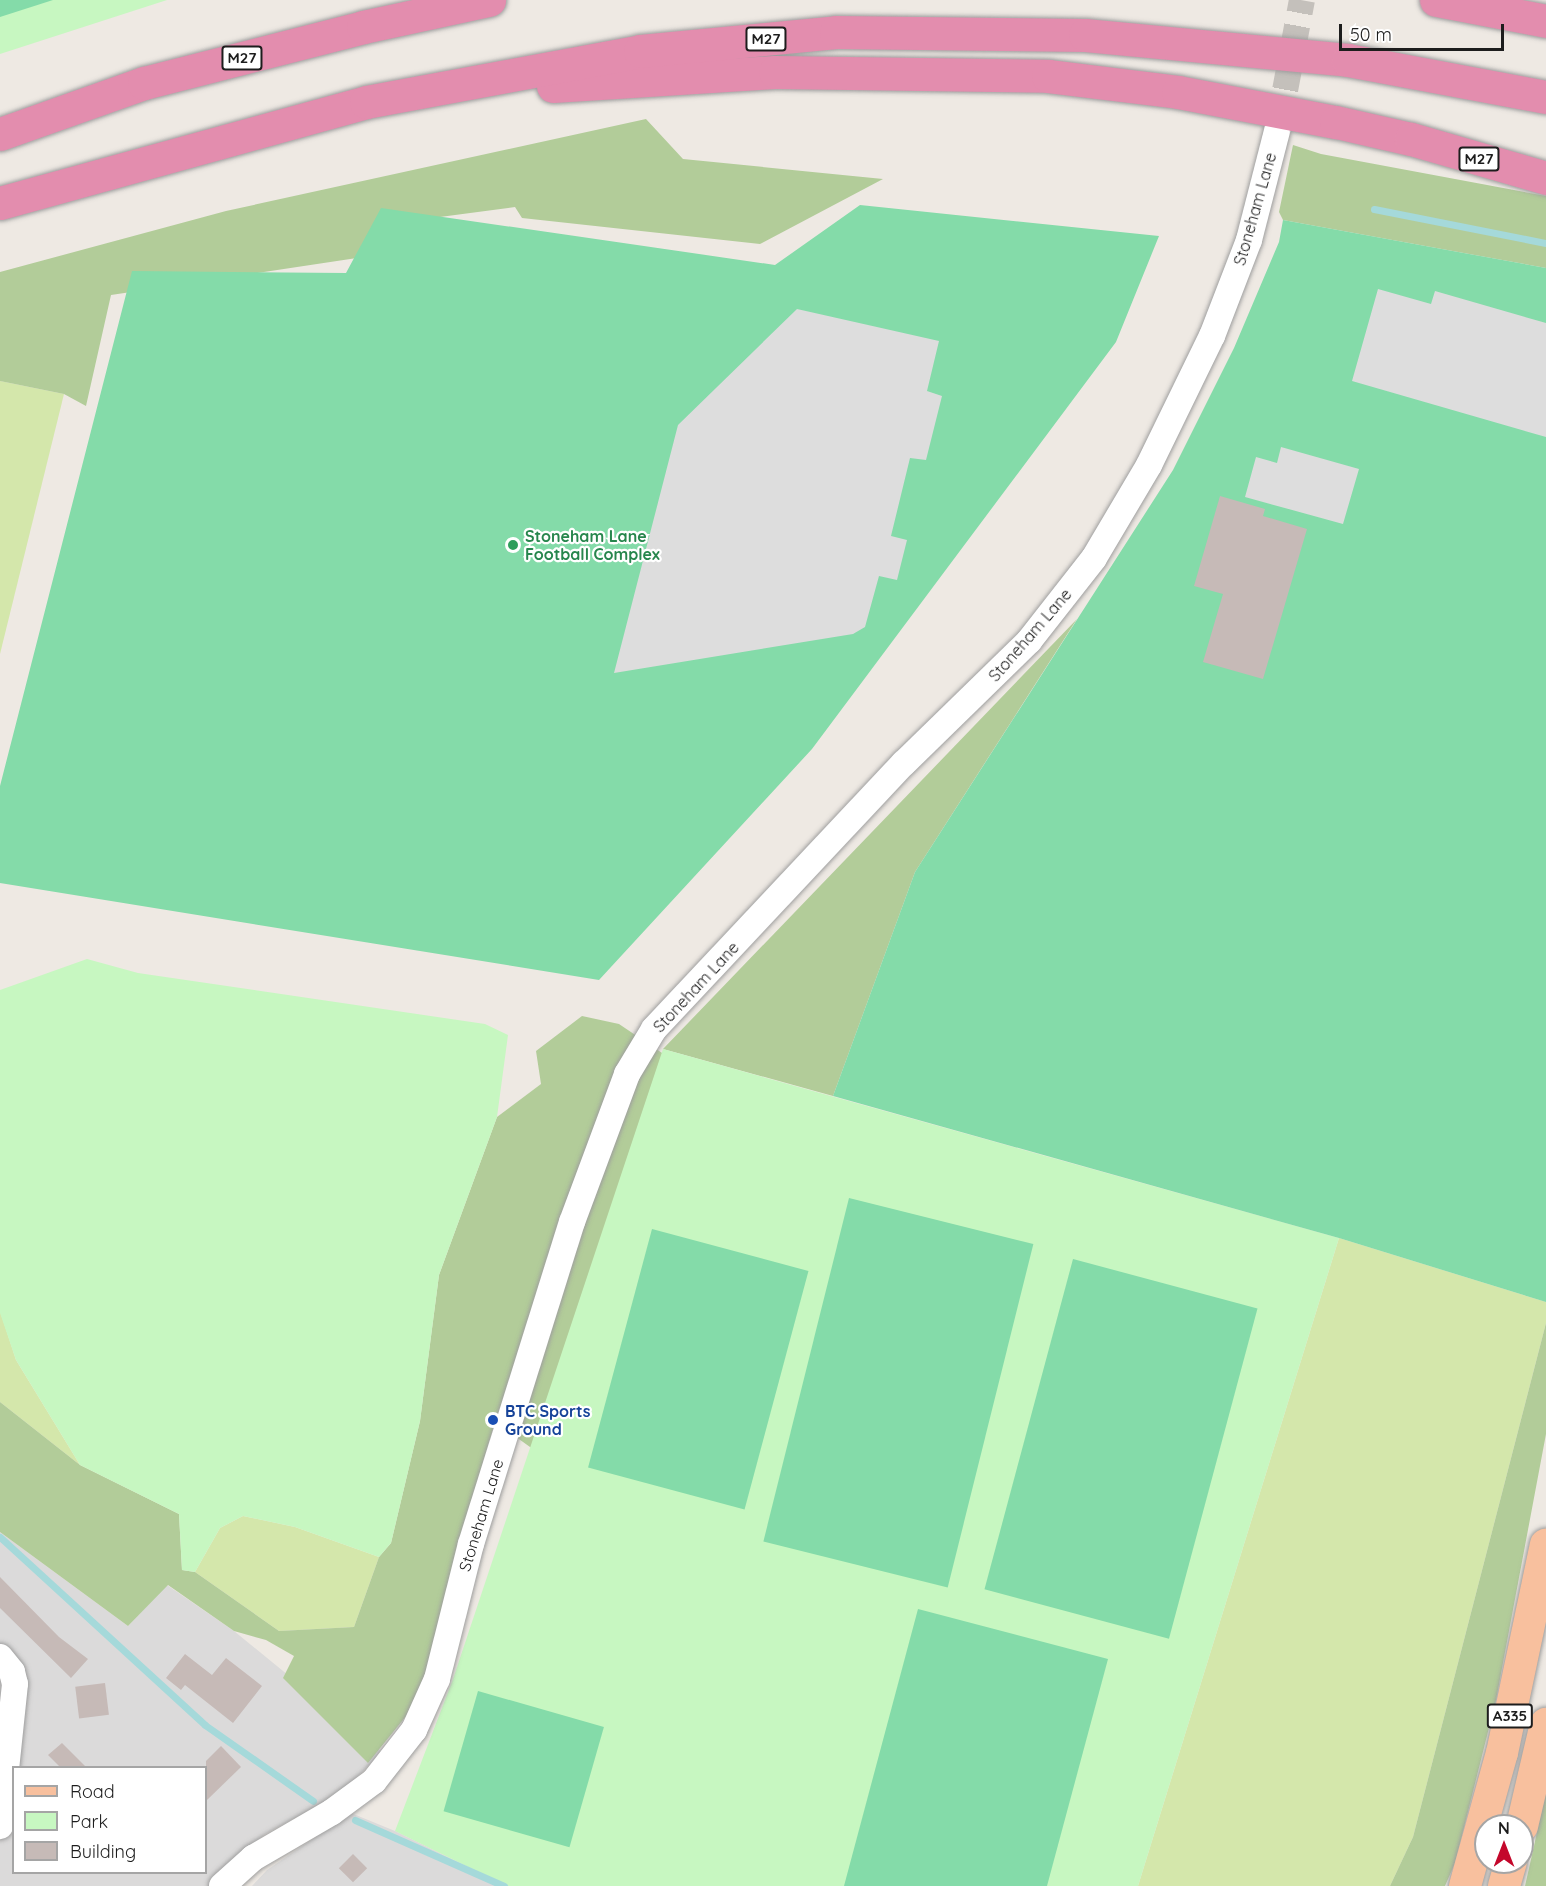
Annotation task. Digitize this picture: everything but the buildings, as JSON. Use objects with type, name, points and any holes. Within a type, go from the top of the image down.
[{"type":"highway","name":"M27","points":[[0,134],[144,83],[363,27],[489,0]]},
{"type":"highway","points":[[1436,0],[1546,21]]},
{"type":"highway","name":"M27","points":[[0,203],[366,102],[640,51],[836,32],[1085,35],[1348,60],[1546,97]]},
{"type":"highway","name":"M27","points":[[366,102],[634,79],[775,72],[1048,76],[1178,92],[1336,122],[1411,139],[1546,178]]},
{"type":"main road","name":"A335","points":[[1465,1886],[1502,1753],[1546,1545]]},
{"type":"main road","name":"A335","points":[[1525,1814],[1546,1724]]},
{"type":"street","name":"Stoneham Lane","points":[[222,1886],[253,1858],[374,1781],[414,1730],[437,1679],[471,1544],[572,1222],[627,1074],[654,1029],[904,763],[1029,641],[1094,558],[1149,465],[1212,336],[1249,240],[1277,131]]},
{"type":"street","points":[[0,1657],[12,1672],[15,1684],[0,1826]]},
{"type":"shaded area","points":[[1378,289],[1431,304],[1435,291],[1546,323],[1546,437],[1352,381]]},
{"type":"shaded area","points":[[797,309],[939,341],[927,391],[942,396],[926,460],[910,458],[891,536],[907,540],[897,580],[879,576],[865,627],[853,634],[614,673],[678,425]]},
{"type":"shaded area","points":[[1281,447],[1359,469],[1343,524],[1245,497],[1256,457],[1277,463]]},
{"type":"shaded area","points":[[0,1532],[128,1626],[167,1585],[234,1631],[382,1752],[340,1794],[265,1834],[222,1869],[212,1886],[0,1886]]},
{"type":"shaded area","points":[[351,1813],[395,1831],[507,1886],[252,1886],[267,1870]]},
{"type":"green space","points":[[0,0],[167,0],[0,54]]},
{"type":"green space","points":[[0,0],[53,0],[0,17]]},
{"type":"green space","points":[[646,119],[683,159],[883,179],[760,244],[522,218],[515,207],[402,222],[390,253],[111,295],[86,406],[64,394],[0,381],[0,272],[226,211]]},
{"type":"green space","points":[[1293,145],[1321,154],[1546,196],[1546,268],[1283,220],[1279,212]]},
{"type":"green space","name":"Stoneham Lane Football Complex","points":[[860,205],[1159,236],[1116,342],[812,749],[599,980],[0,883],[0,786],[132,271],[346,273],[381,208],[775,265]]},
{"type":"green space","points":[[1283,220],[1546,268],[1546,1302],[1339,1238],[833,1096],[915,872],[1173,470],[1234,348],[1279,242]]},
{"type":"green space","points":[[0,381],[64,394],[0,654]]},
{"type":"green space","points":[[1077,619],[915,872],[833,1096],[663,1049]]},
{"type":"green space","points":[[87,959],[138,973],[485,1024],[508,1035],[497,1117],[439,1275],[420,1421],[391,1543],[379,1557],[295,1527],[243,1516],[220,1528],[195,1572],[182,1570],[179,1514],[80,1465],[16,1360],[0,1313],[0,990]]},
{"type":"green space","points":[[582,1016],[619,1024],[668,1057],[537,1452],[495,1422],[466,1520],[424,1694],[368,1763],[283,1678],[294,1656],[266,1640],[234,1631],[168,1585],[128,1626],[0,1532],[0,1402],[80,1465],[179,1514],[182,1570],[195,1572],[279,1631],[354,1627],[379,1557],[391,1543],[420,1421],[439,1275],[497,1117],[541,1084],[536,1051]]},
{"type":"green space","points":[[663,1049],[1339,1238],[1138,1886],[507,1886],[395,1831],[453,1679]]},
{"type":"green space","points":[[849,1198],[1033,1244],[948,1587],[763,1541]]},
{"type":"green space","points":[[652,1229],[808,1271],[745,1510],[588,1468]]},
{"type":"green space","points":[[1339,1238],[1546,1302],[1546,1323],[1413,1837],[1390,1886],[1138,1886]]},
{"type":"green space","points":[[1073,1259],[1257,1308],[1169,1639],[984,1589]]},
{"type":"green space","points":[[0,1311],[16,1360],[80,1465],[0,1402]]},
{"type":"green space","points":[[1546,1323],[1546,1434],[1496,1700],[1455,1863],[1445,1886],[1390,1886],[1413,1837]]},
{"type":"green space","points":[[243,1516],[295,1527],[379,1557],[354,1627],[279,1631],[195,1572],[220,1528]]},
{"type":"green space","points":[[918,1609],[1108,1659],[1047,1886],[844,1886]]},
{"type":"green space","points":[[478,1691],[604,1727],[569,1847],[444,1811]]},
{"type":"green space","points":[[1546,1792],[1546,1886],[1525,1886],[1528,1874],[1534,1874],[1534,1846]]},
{"type":"waterway","points":[[1374,209],[1546,243]]},
{"type":"waterway","points":[[0,1537],[205,1725],[313,1801]]},
{"type":"waterway","points":[[355,1820],[504,1886]]},
{"type":"tunnel","points":[[1278,128],[1302,0]]},
{"type":"place","name":"Stoneham Lane Football Complex","points":[[513,545]]},
{"type":"place","name":"BTC Sports Ground","points":[[493,1420]]}]
